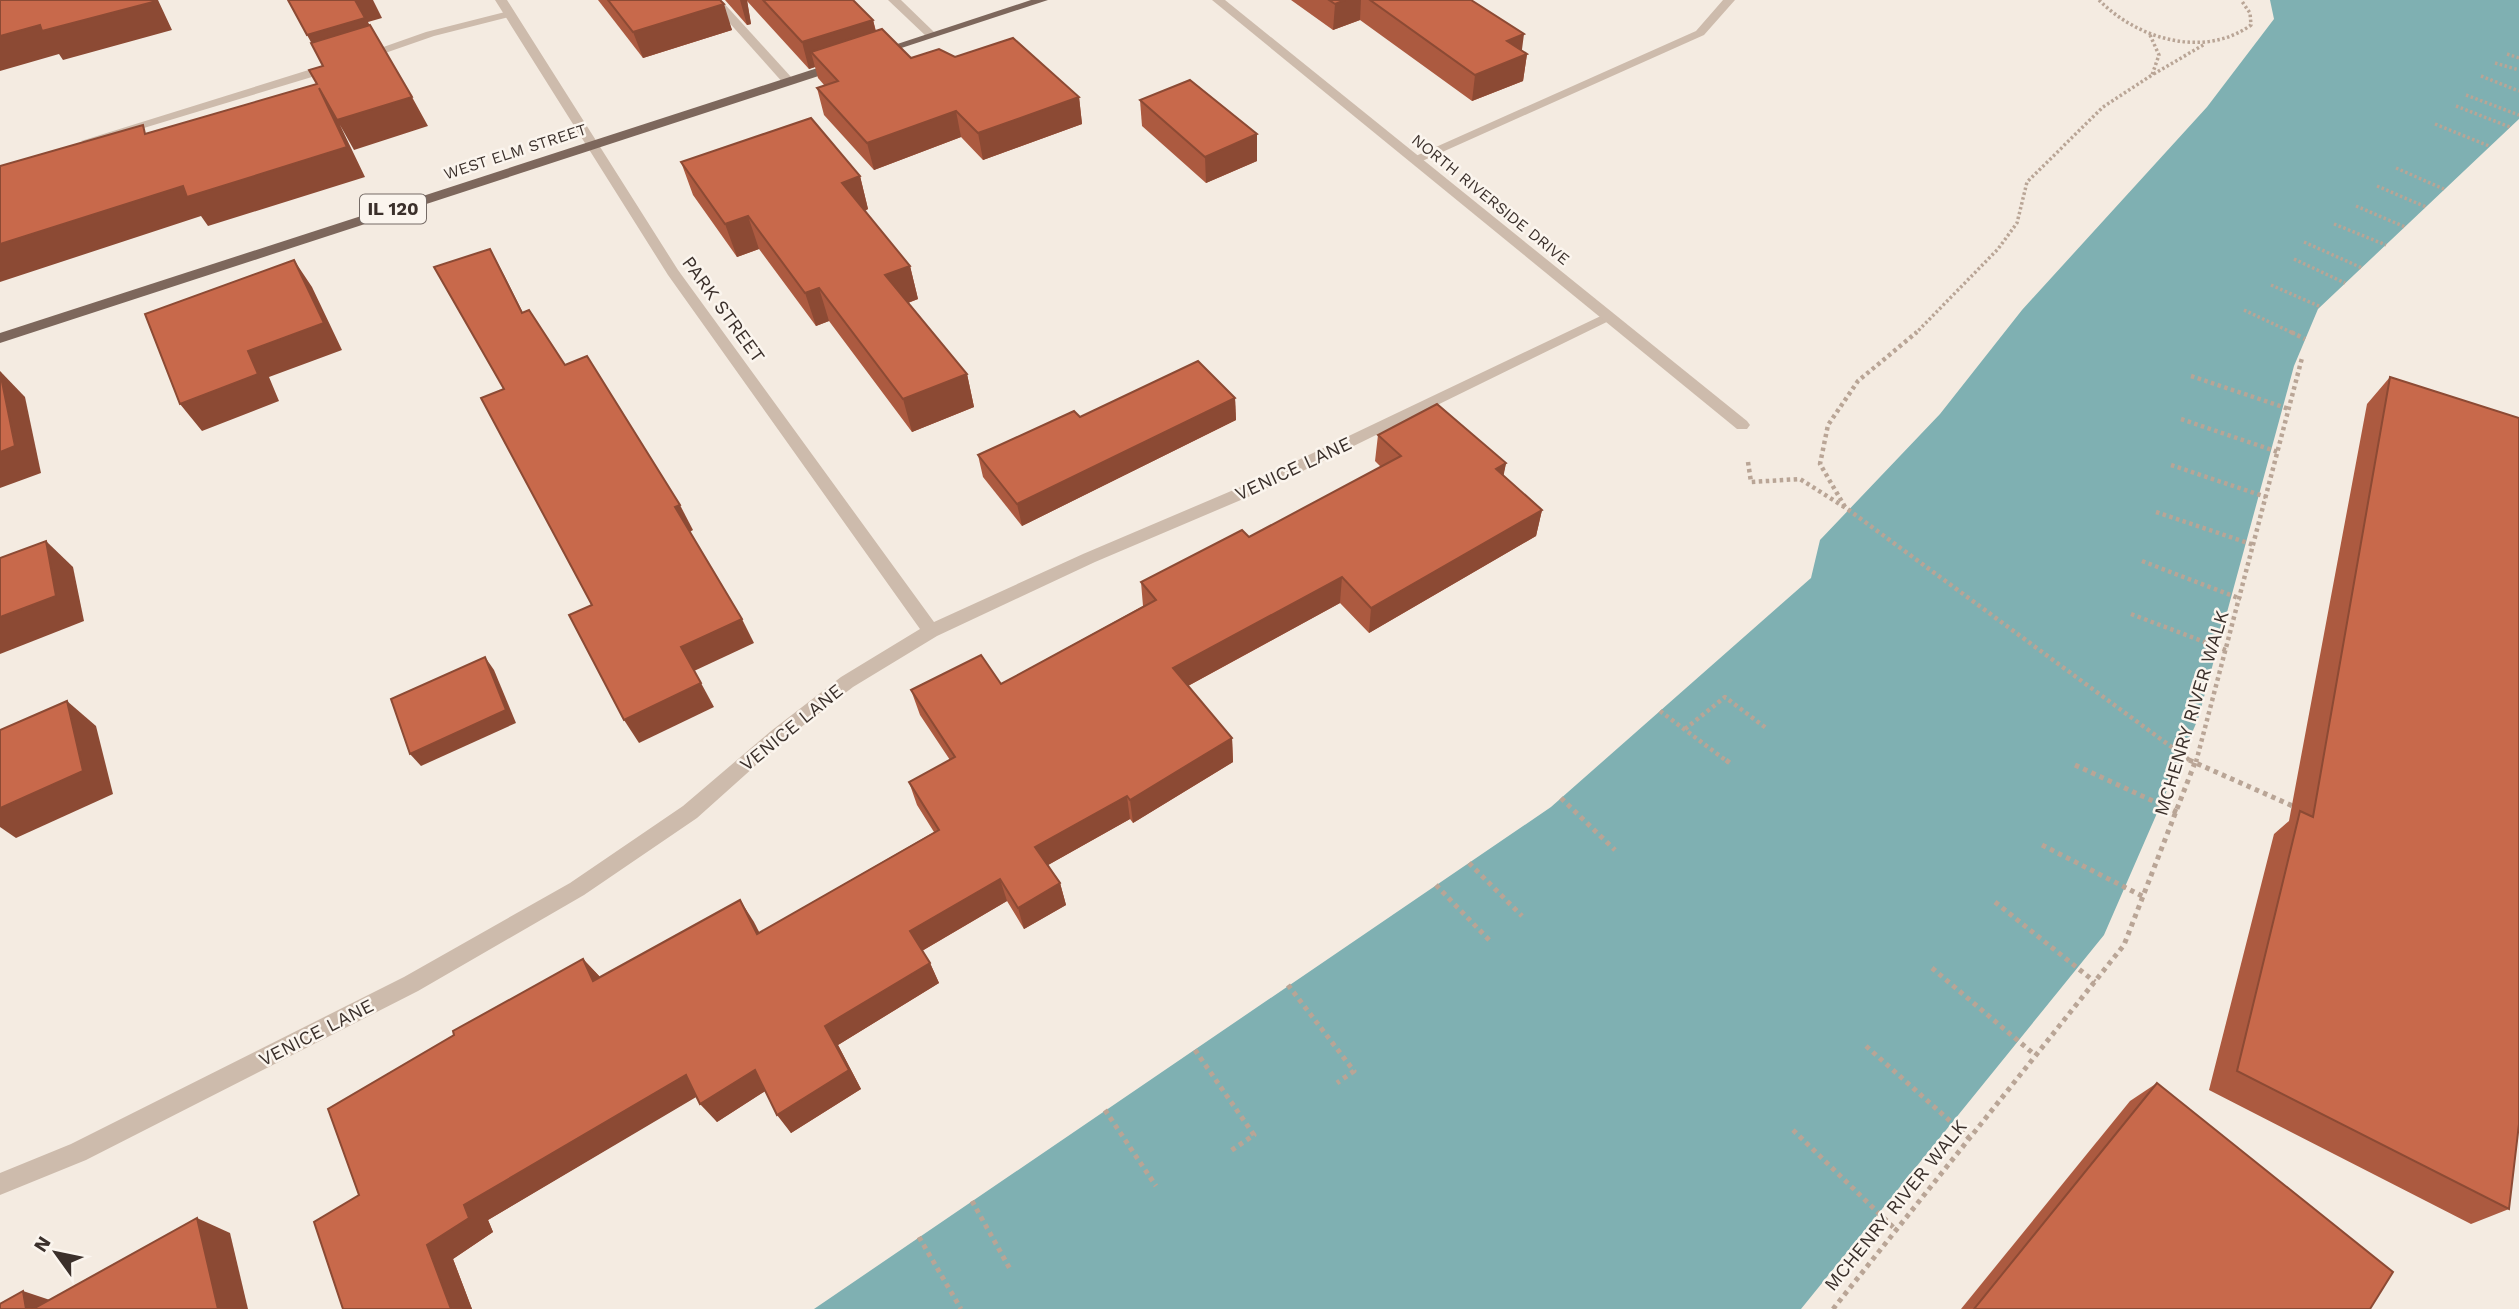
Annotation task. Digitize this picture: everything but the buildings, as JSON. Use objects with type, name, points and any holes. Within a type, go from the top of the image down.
[{"type":"main road","points":[[866,56],[1042,0]]},
{"type":"main road","name":"WEST ELM STREET","points":[[0,338],[853,60]]},
{"type":"street","name":"PARK STREET","points":[[500,0],[673,272],[931,631]]},
{"type":"street","points":[[715,0],[788,81]]},
{"type":"street","points":[[894,0],[931,35]]},
{"type":"street","name":"NORTH RIVERSIDE DRIVE","points":[[1218,0],[1742,425]]},
{"type":"street","points":[[1415,159],[1700,33],[1729,0]]},
{"type":"street","points":[[351,61],[430,34],[509,14]]},
{"type":"street","points":[[76,145],[338,65]]},
{"type":"street","name":"VENICE LANE","points":[[0,1184],[78,1152],[411,984],[577,888],[691,812],[777,736],[847,682],[931,631],[1089,558],[1256,487],[1610,317]]},
{"type":"path","points":[[2099,0],[2109,13],[2150,34],[2176,41],[2209,42],[2242,35],[2250,25],[2250,13],[2241,0]]},
{"type":"path","points":[[2150,34],[2159,49],[2161,61],[2152,75]]},
{"type":"path","points":[[1846,508],[1820,464],[1828,425],[1858,381],[1904,346],[1998,249],[2017,223],[2026,182],[2104,107],[2209,42]]},
{"type":"path","points":[[2507,54],[2519,58]]},
{"type":"path","points":[[2495,63],[2519,70]]},
{"type":"path","points":[[2481,76],[2519,91]]},
{"type":"path","points":[[2466,96],[2519,115]]},
{"type":"path","points":[[2456,106],[2510,127]]},
{"type":"path","points":[[2435,124],[2489,146]]},
{"type":"path","points":[[2396,168],[2444,189]]},
{"type":"path","points":[[2376,186],[2426,207]]},
{"type":"path","points":[[2356,206],[2405,228]]},
{"type":"path","points":[[2334,224],[2386,245]]},
{"type":"path","points":[[2304,242],[2362,268]]},
{"type":"path","points":[[2294,259],[2345,283]]},
{"type":"path","points":[[2271,285],[2321,307]]},
{"type":"path","points":[[2244,310],[2305,339]]},
{"type":"path","name":"MCHENRY RIVER WALK","points":[[1832,1309],[2124,945],[2179,813],[2195,764],[2228,651],[2302,358]]},
{"type":"path","points":[[2191,376],[2289,409]]},
{"type":"path","points":[[2180,419],[2278,452]]},
{"type":"path","points":[[1742,425],[1751,482],[1800,478],[1846,508],[2195,764],[2306,812]]},
{"type":"path","points":[[2171,465],[2266,497]]},
{"type":"path","points":[[2156,512],[2255,545]]},
{"type":"path","points":[[2142,561],[2241,599]]},
{"type":"path","points":[[2131,614],[2228,651]]},
{"type":"path","points":[[1685,729],[1725,697],[1766,728]]},
{"type":"path","points":[[1660,711],[1730,763]]},
{"type":"path","points":[[2075,765],[2179,813]]},
{"type":"path","points":[[1562,798],[1615,850]]},
{"type":"path","points":[[2042,845],[2144,897]]},
{"type":"path","points":[[1469,863],[1522,916]]},
{"type":"path","points":[[1436,885],[1490,942]]},
{"type":"path","points":[[1995,902],[2095,982]]},
{"type":"path","points":[[1932,968],[2035,1055]]},
{"type":"path","points":[[1288,985],[1354,1071],[1337,1083]]},
{"type":"path","points":[[1866,1046],[1969,1138]]},
{"type":"path","points":[[1195,1050],[1254,1135],[1229,1152]]},
{"type":"path","points":[[1105,1110],[1156,1186]]},
{"type":"path","points":[[1793,1130],[1896,1230]]},
{"type":"path","points":[[972,1201],[1010,1269]]},
{"type":"path","points":[[919,1237],[961,1309]]},
{"type":"water","points":[[2270,0],[2519,0],[2519,119],[2318,309],[2294,366],[2198,719],[2104,935],[1801,1309],[814,1309],[1551,807],[1811,578],[1820,540],[1940,414],[2022,310],[2207,107],[2274,19]]}]
